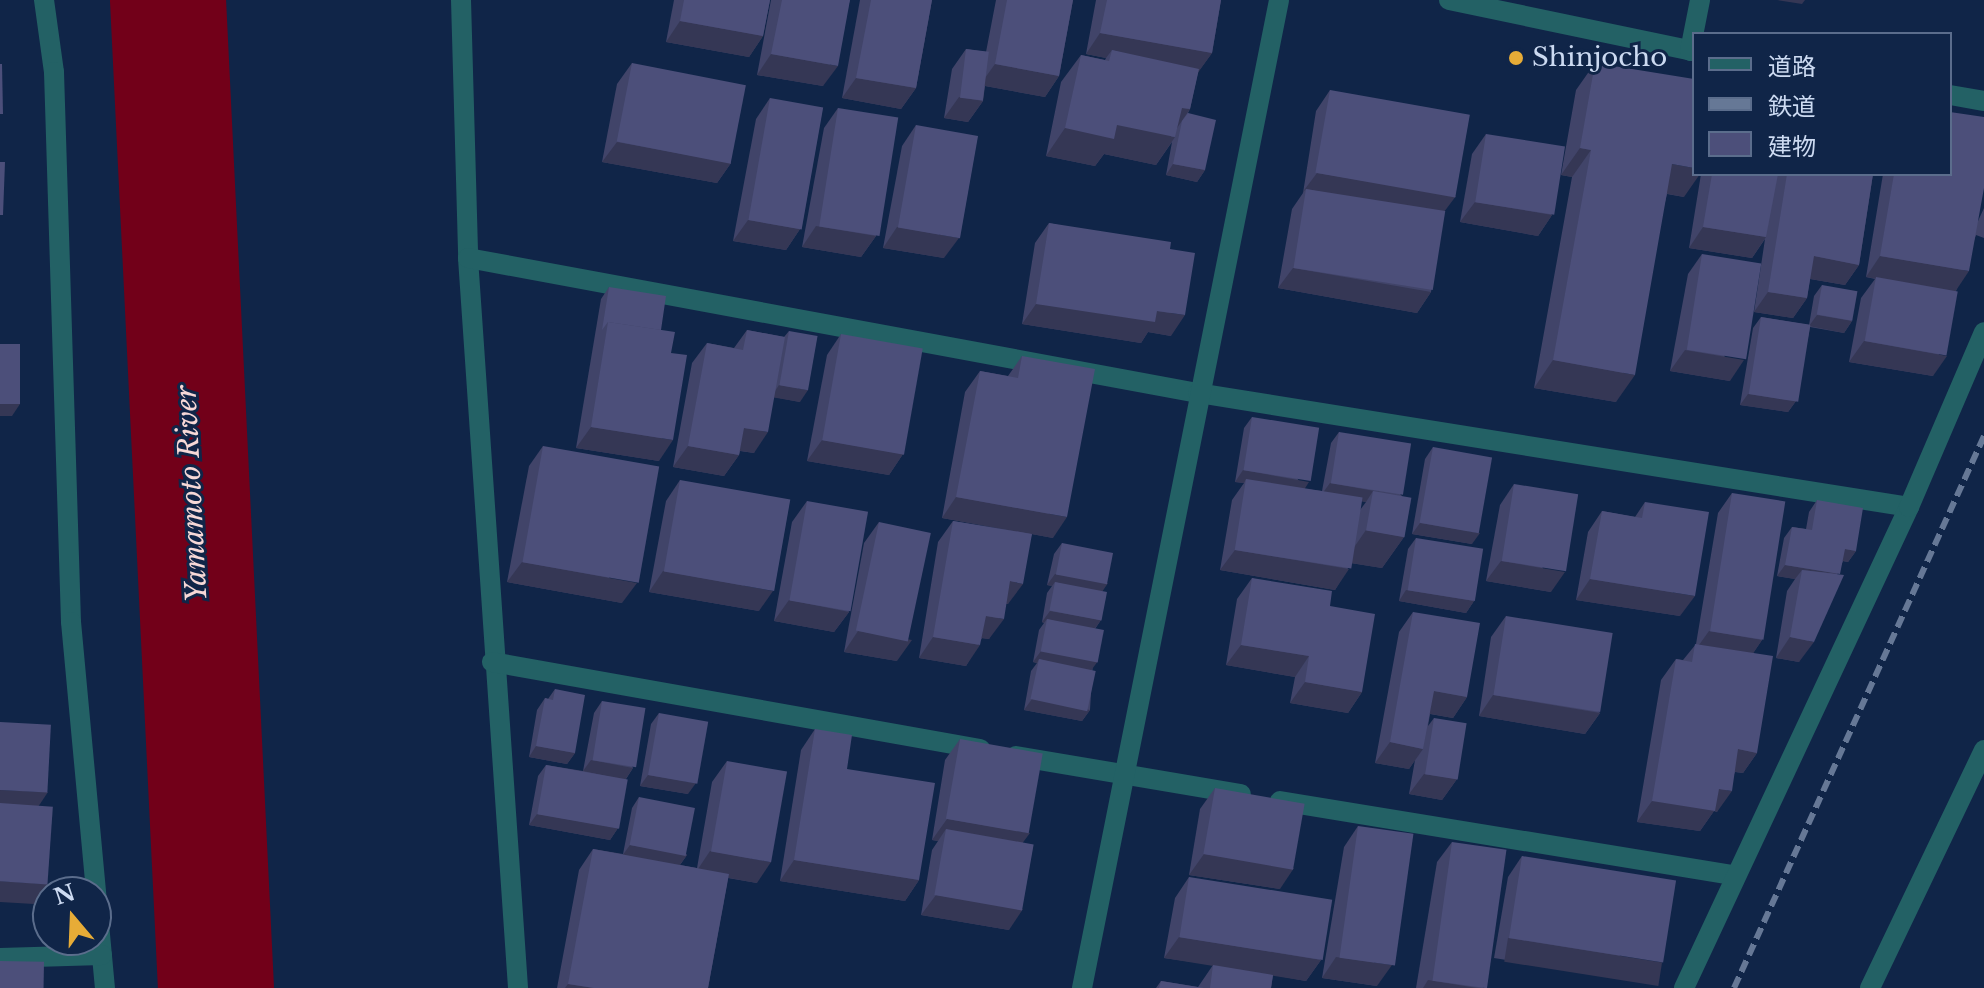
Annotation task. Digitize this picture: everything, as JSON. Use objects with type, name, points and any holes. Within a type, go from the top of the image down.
[{"type":"street","points":[[44,0],[54,72],[71,622],[95,876]]},
{"type":"street","points":[[461,0],[468,258],[492,662],[518,988]]},
{"type":"street","points":[[1082,988],[1198,393],[1279,0]]},
{"type":"street","points":[[1449,0],[1692,51]]},
{"type":"street","points":[[1695,32],[1700,0]]},
{"type":"street","points":[[1952,95],[1984,101]]},
{"type":"street","points":[[468,258],[1198,393],[1909,507]]},
{"type":"street","points":[[1684,988],[1909,507],[1984,332]]},
{"type":"street","points":[[492,662],[1124,775],[1736,876]]},
{"type":"street","points":[[1870,988],[1984,750]]},
{"type":"street","points":[[0,958],[68,956]]},
{"type":"street","points":[[102,956],[105,988]]},
{"type":"building","points":[[684,0],[770,0],[763,36],[680,21]]},
{"type":"building","points":[[782,0],[850,0],[838,66],[771,54]]},
{"type":"building","points":[[871,0],[932,0],[916,88],[856,78]]},
{"type":"building","points":[[1007,0],[1073,0],[1059,76],[995,64]]},
{"type":"building","points":[[1107,0],[1221,0],[1212,53],[1100,33]]},
{"type":"building","points":[[966,49],[989,52],[983,100],[960,98]]},
{"type":"building","points":[[1112,50],[1199,69],[1190,109],[1182,108],[1175,137],[1117,125],[1114,139],[1065,128],[1081,55],[1109,61]]},
{"type":"building","points":[[632,63],[746,85],[731,164],[617,142]]},
{"type":"building","points":[[1595,63],[1692,79],[1692,168],[1672,164],[1635,375],[1553,360],[1591,150],[1580,148]]},
{"type":"building","points":[[2,64],[3,114],[0,114]]},
{"type":"building","points":[[1330,90],[1470,115],[1455,197],[1315,173]]},
{"type":"building","points":[[770,98],[823,107],[802,229],[748,220]]},
{"type":"building","points":[[838,108],[898,118],[879,236],[819,227]]},
{"type":"building","points":[[1952,112],[1984,117],[1984,188],[1969,271],[1880,256],[1894,176],[1952,176]]},
{"type":"building","points":[[1188,113],[1216,120],[1205,170],[1173,164],[1182,121]]},
{"type":"building","points":[[916,125],[978,136],[960,238],[898,227]]},
{"type":"building","points":[[1486,134],[1565,147],[1554,215],[1475,202]]},
{"type":"building","points":[[0,162],[5,162],[3,215],[0,215]]},
{"type":"building","points":[[1712,176],[1778,176],[1766,237],[1703,227]]},
{"type":"building","points":[[1787,176],[1873,176],[1859,265],[1814,256],[1807,298],[1768,292]]},
{"type":"building","points":[[1306,189],[1445,211],[1433,290],[1293,268]]},
{"type":"building","points":[[1049,223],[1171,242],[1170,249],[1195,253],[1185,315],[1157,311],[1155,322],[1036,304]]},
{"type":"building","points":[[1702,254],[1761,263],[1746,359],[1687,350]]},
{"type":"building","points":[[1876,277],[1958,291],[1946,355],[1865,341]]},
{"type":"building","points":[[1822,285],[1857,291],[1852,321],[1817,315]]},
{"type":"building","points":[[609,287],[666,296],[661,330],[608,322],[602,330]]},
{"type":"building","points":[[1761,317],[1810,325],[1798,402],[1749,394]]},
{"type":"building","points":[[608,322],[675,332],[671,353],[687,355],[673,440],[591,427]]},
{"type":"building","points":[[747,330],[785,337],[768,432],[744,428],[739,455],[688,446],[707,343],[743,350]]},
{"type":"building","points":[[789,331],[818,336],[808,390],[779,385]]},
{"type":"building","points":[[841,334],[923,348],[904,455],[822,440]]},
{"type":"building","points":[[0,344],[20,344],[20,404],[0,404]]},
{"type":"building","points":[[1022,356],[1095,369],[1067,517],[956,497],[980,371],[1018,378]]},
{"type":"building","points":[[1252,417],[1319,428],[1311,481],[1244,470]]},
{"type":"building","points":[[1339,432],[1411,443],[1403,495],[1331,483]]},
{"type":"building","points":[[543,446],[659,466],[639,583],[523,562]]},
{"type":"building","points":[[1433,447],[1492,457],[1479,533],[1420,523]]},
{"type":"building","points":[[1246,479],[1363,497],[1351,569],[1235,550]]},
{"type":"building","points":[[680,480],[790,499],[774,591],[664,572]]},
{"type":"building","points":[[1514,484],[1578,494],[1566,571],[1502,561]]},
{"type":"building","points":[[1373,491],[1411,498],[1404,537],[1366,530]]},
{"type":"building","points":[[1732,493],[1785,501],[1763,640],[1710,631]]},
{"type":"building","points":[[1817,500],[1863,508],[1856,551],[1845,549],[1840,574],[1785,565],[1792,527],[1812,530]]},
{"type":"building","points":[[807,501],[868,512],[851,611],[789,600]]},
{"type":"building","points":[[1645,502],[1709,512],[1695,596],[1590,579],[1602,511],[1642,518]]},
{"type":"building","points":[[953,521],[1032,534],[1023,584],[1010,581],[1004,619],[986,616],[980,645],[933,637]]},
{"type":"building","points":[[879,522],[931,533],[908,642],[856,631]]},
{"type":"building","points":[[1416,538],[1483,549],[1475,601],[1408,590]]},
{"type":"building","points":[[1062,543],[1113,553],[1107,584],[1056,574]]},
{"type":"building","points":[[1802,570],[1844,575],[1814,642],[1790,637]]},
{"type":"building","points":[[1252,578],[1332,591],[1330,606],[1375,614],[1362,692],[1305,682],[1309,656],[1241,645]]},
{"type":"building","points":[[1055,582],[1107,592],[1101,621],[1049,610]]},
{"type":"building","points":[[1413,612],[1480,623],[1467,697],[1434,691],[1423,749],[1390,742]]},
{"type":"building","points":[[1506,616],[1613,633],[1600,712],[1493,695]]},
{"type":"building","points":[[1047,619],[1104,630],[1098,662],[1041,651]]},
{"type":"building","points":[[1695,644],[1773,656],[1757,753],[1738,749],[1732,791],[1719,789],[1715,811],[1652,801],[1676,659],[1692,662]]},
{"type":"building","points":[[1039,659],[1096,671],[1087,711],[1030,699]]},
{"type":"building","points":[[555,689],[585,695],[575,753],[536,746],[545,698],[553,700]]},
{"type":"building","points":[[602,701],[645,708],[636,767],[593,760]]},
{"type":"building","points":[[659,713],[708,722],[697,784],[648,775]]},
{"type":"building","points":[[1434,718],[1467,723],[1458,779],[1425,774]]},
{"type":"building","points":[[0,722],[51,725],[47,793],[0,790]]},
{"type":"building","points":[[815,729],[852,735],[847,769],[935,783],[919,880],[794,860]]},
{"type":"building","points":[[960,739],[1043,754],[1029,833],[946,819]]},
{"type":"building","points":[[727,761],[787,772],[771,862],[711,852]]},
{"type":"building","points":[[546,765],[628,779],[619,829],[537,814]]},
{"type":"building","points":[[1215,788],[1305,804],[1293,870],[1203,854]]},
{"type":"building","points":[[639,797],[695,808],[686,856],[630,845]]},
{"type":"building","points":[[0,803],[53,807],[48,876],[32,876],[32,883],[0,881]]},
{"type":"building","points":[[1358,826],[1413,834],[1395,965],[1339,958]]},
{"type":"building","points":[[946,829],[1034,844],[1022,910],[934,895]]},
{"type":"building","points":[[1452,842],[1506,850],[1487,988],[1433,981]]},
{"type":"building","points":[[593,849],[729,874],[708,988],[594,988],[568,984]]},
{"type":"building","points":[[1522,856],[1676,880],[1663,962],[1509,938]]},
{"type":"building","points":[[1189,877],[1332,900],[1323,960],[1179,937]]},
{"type":"building","points":[[0,961],[44,962],[44,988],[0,988]]},
{"type":"building","points":[[1213,965],[1273,975],[1271,988],[1210,988]]},
{"type":"building","points":[[1161,981],[1204,988],[1159,988]]},
{"type":"waterway","name":"Yamamoto River","points":[[168,0],[216,988]]},
{"type":"railway","points":[[1734,988],[1984,436]]},
{"type":"place","name":"Shinjocho","points":[[1516,58]]}]
